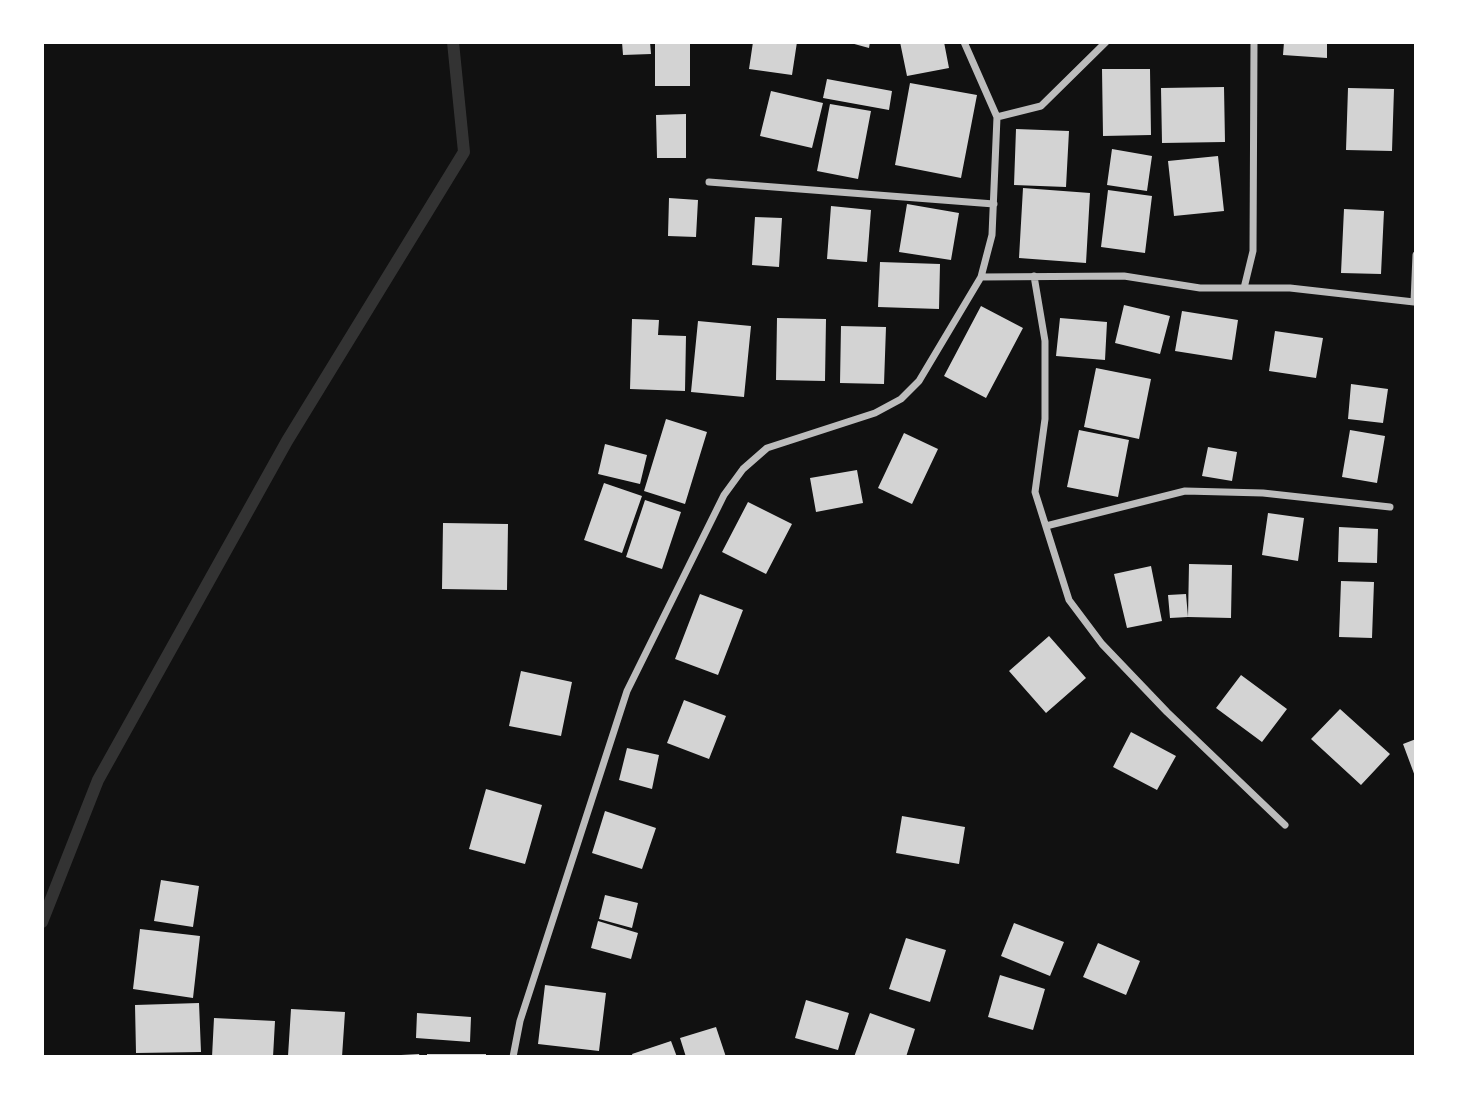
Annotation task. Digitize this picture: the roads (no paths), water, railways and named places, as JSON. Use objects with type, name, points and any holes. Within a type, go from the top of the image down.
[{"type":"street","points":[[513,1057],[520,1021],[627,691],[724,495],[743,469],[767,448],[875,413],[901,399],[919,381],[981,276],[992,234],[997,117],[964,42]]},
{"type":"street","points":[[997,117],[1041,106],[1106,42]]},
{"type":"street","points":[[1244,288],[1253,251],[1254,42]]},
{"type":"street","points":[[709,182],[994,204]]},
{"type":"street","points":[[981,276],[1124,276],[1200,288],[1290,288],[1414,302],[1416,255]]},
{"type":"street","points":[[1034,276],[1045,341],[1045,419],[1035,492],[1069,600],[1102,644],[1167,712],[1285,825]]},
{"type":"street","points":[[1046,526],[1185,491],[1263,494],[1390,507]]},
{"type":"waterway","points":[[42,922],[98,780],[287,441],[464,152],[453,42]]}]
